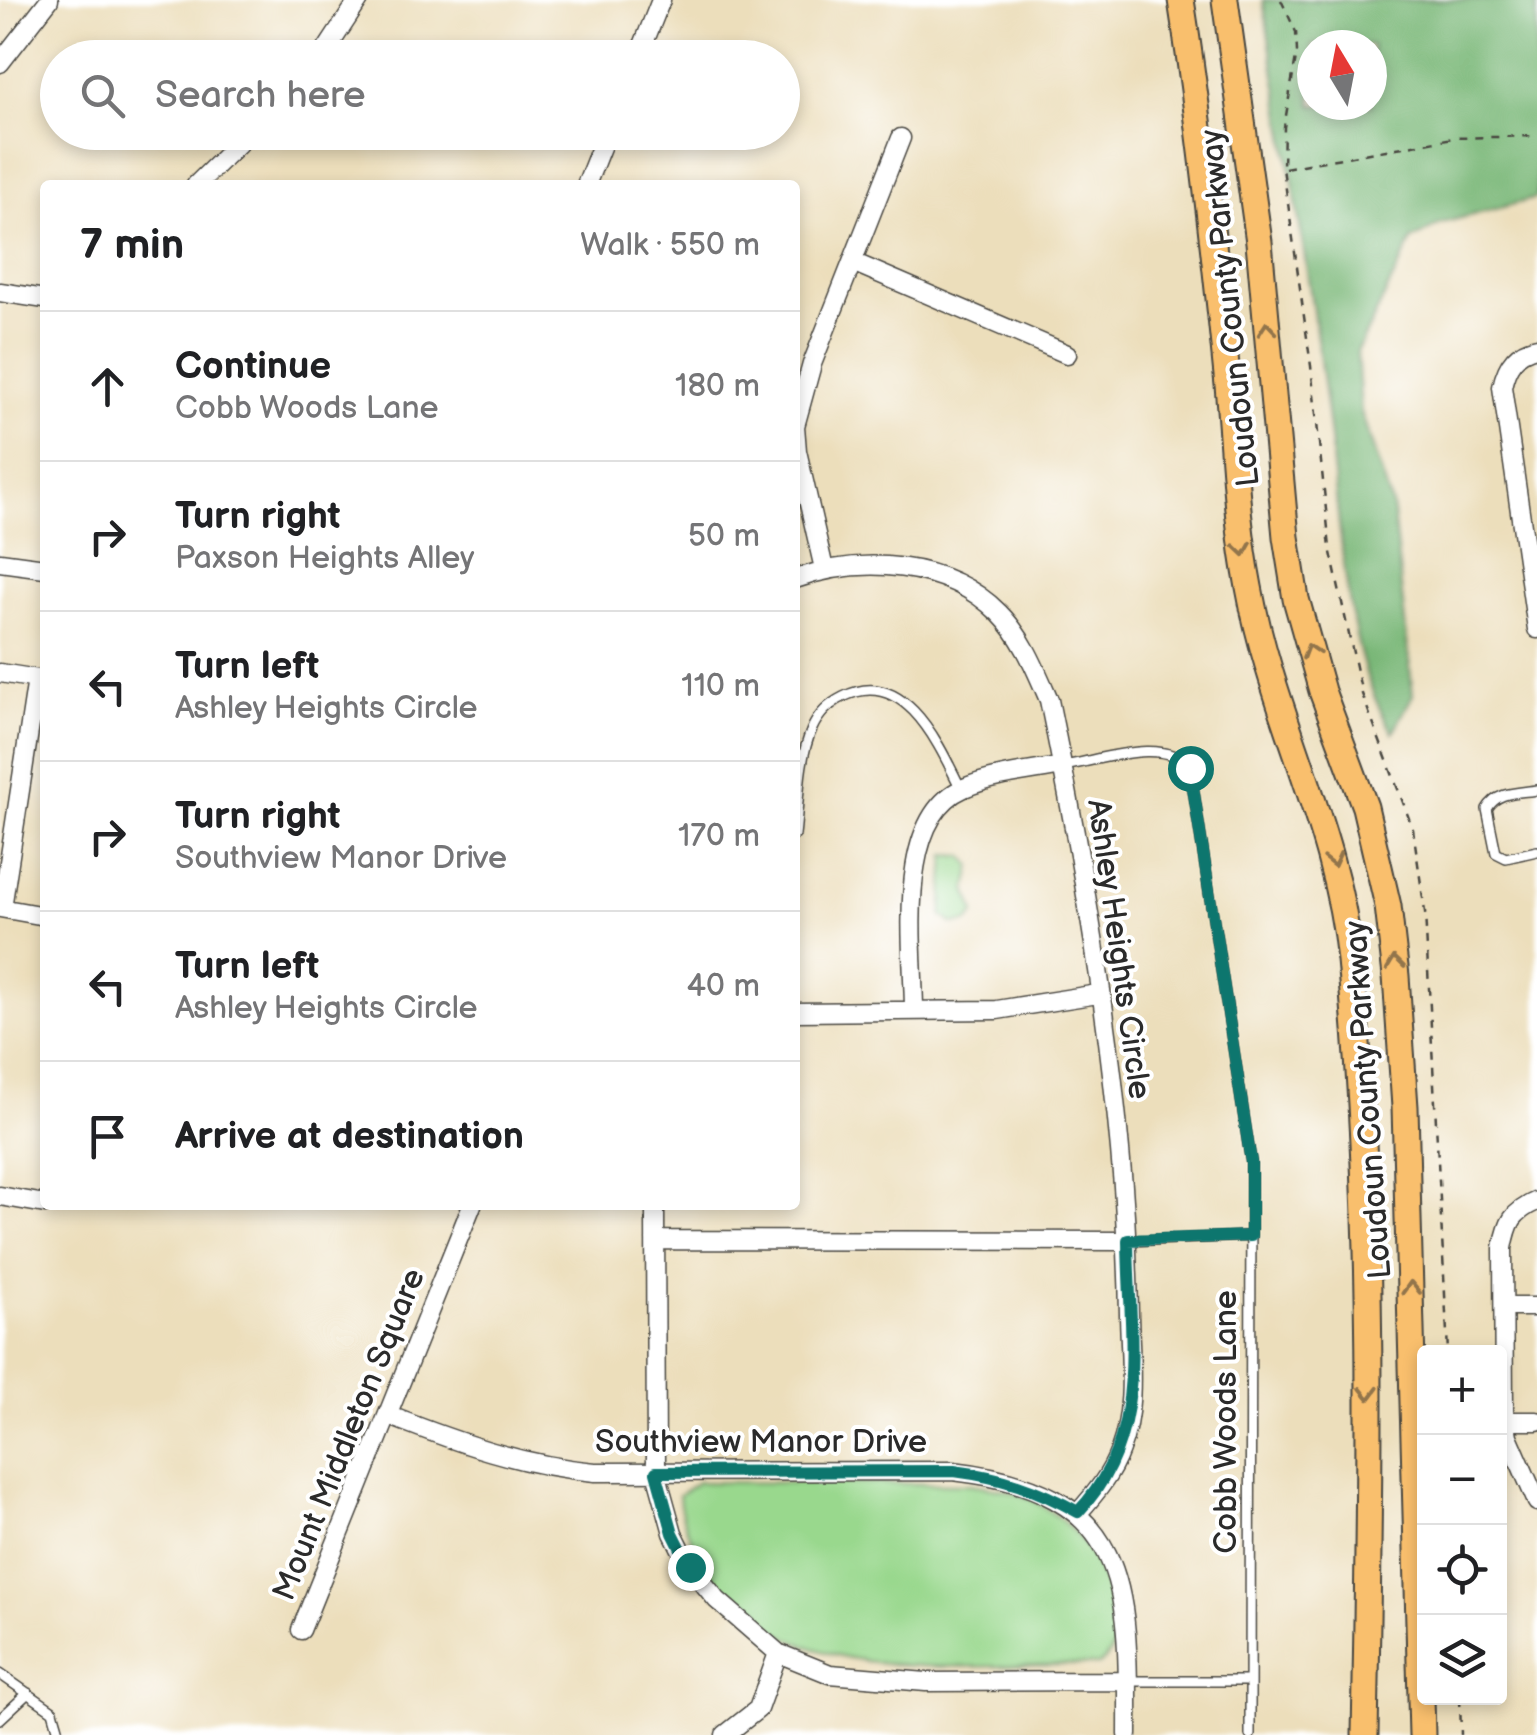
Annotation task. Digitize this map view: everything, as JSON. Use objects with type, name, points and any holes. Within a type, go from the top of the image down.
[{"type":"main road","name":"Loudoun County Parkway","points":[[1181,0],[1210,211],[1248,584],[1272,678],[1331,852],[1350,957],[1367,1244],[1370,1470],[1365,1735]]},
{"type":"main road","name":"Loudoun County Parkway","points":[[1225,0],[1258,242],[1286,537],[1296,599],[1370,826],[1388,906],[1396,976],[1406,1126],[1422,1735]]},
{"type":"street","points":[[0,62],[49,0]]},
{"type":"street","points":[[332,40],[358,0]]},
{"type":"street","points":[[645,40],[661,0]]},
{"type":"street","points":[[800,408],[812,364],[855,264],[901,138]]},
{"type":"street","points":[[201,180],[232,150]]},
{"type":"street","points":[[588,180],[600,150]]},
{"type":"street","points":[[855,264],[1067,354]]},
{"type":"street","points":[[0,292],[40,298]]},
{"type":"street","points":[[1537,347],[1528,348],[1506,366],[1502,388],[1530,539],[1537,628]]},
{"type":"street","points":[[800,467],[824,569]]},
{"type":"street","points":[[0,562],[40,567]]},
{"type":"street","name":"Ashley Heights Circle","points":[[800,577],[824,569],[867,564],[914,569],[956,584],[998,612],[1034,663],[1050,700],[1098,994],[1128,1240],[1130,1402],[1120,1450],[1100,1489],[1078,1512]]},
{"type":"street","points":[[0,673],[40,679]]},
{"type":"street","points":[[40,685],[1,908],[40,915]]},
{"type":"street","points":[[914,1011],[915,856],[928,820],[961,789],[1063,766]]},
{"type":"street","points":[[800,1012],[997,1010],[1098,994]]},
{"type":"street","points":[[0,1196],[40,1203]]},
{"type":"street","points":[[1505,1345],[1508,1222],[1517,1210],[1537,1201]]},
{"type":"street","name":"Mount Middleton Square","points":[[301,1630],[470,1210]]},
{"type":"street","points":[[655,1210],[656,1472],[673,1533],[690,1567],[717,1600],[778,1654],[830,1674],[874,1680],[1128,1681]]},
{"type":"street","points":[[655,1240],[1128,1240]]},
{"type":"street","points":[[1504,1307],[1537,1306]]},
{"type":"street","name":"Southview Manor Drive","points":[[390,1416],[480,1452],[542,1467],[656,1472],[954,1471],[993,1476],[1038,1490],[1078,1512],[1104,1546],[1121,1582],[1128,1735]]},
{"type":"street","points":[[1507,1421],[1537,1421]]},
{"type":"street","points":[[1507,1424],[1537,1502]]},
{"type":"street","points":[[726,1735],[758,1709],[778,1654]]},
{"type":"lane","points":[[800,802],[811,730],[826,706],[853,692],[884,692],[912,708],[935,736],[961,789]]},
{"type":"lane","name":"Cobb Woods Lane","points":[[1063,766],[1162,751],[1181,756],[1190,768],[1251,1162],[1250,1735]]},
{"type":"lane","points":[[1537,790],[1504,795],[1492,800],[1487,809],[1496,853],[1506,858],[1537,850]]},
{"type":"lane","points":[[1128,1240],[1251,1236]]},
{"type":"lane","points":[[0,1674],[52,1711],[60,1735]]},
{"type":"lane","points":[[1128,1681],[1250,1681]]},
{"type":"lane","points":[[0,1719],[28,1693]]},
{"type":"path","points":[[1281,0],[1296,32],[1297,52],[1284,127],[1284,168],[1312,366],[1330,548],[1362,694],[1413,829],[1425,912],[1448,1345]]},
{"type":"path","points":[[1284,168],[1453,138],[1537,136]]},
{"type":"path","points":[[1460,1705],[1462,1735]]},
{"type":"green space","points":[[1263,0],[1537,0],[1537,198],[1442,223],[1412,240],[1357,352],[1361,412],[1392,505],[1413,695],[1393,732],[1377,702],[1354,625],[1314,316]]},
{"type":"green space","points":[[946,855],[963,856],[972,865],[967,889],[975,913],[968,922],[953,924],[942,915]]},
{"type":"green space","points":[[697,1482],[970,1484],[1027,1497],[1066,1524],[1092,1556],[1107,1589],[1115,1624],[1109,1655],[1098,1665],[941,1667],[887,1664],[836,1655],[788,1638],[746,1611],[699,1553],[685,1525],[679,1495]]},
{"type":"route","points":[[690,1567],[673,1533],[656,1472],[954,1471],[993,1476],[1038,1490],[1078,1512],[1100,1489],[1120,1450],[1130,1402],[1128,1240],[1251,1236],[1251,1162],[1190,768]]}]
